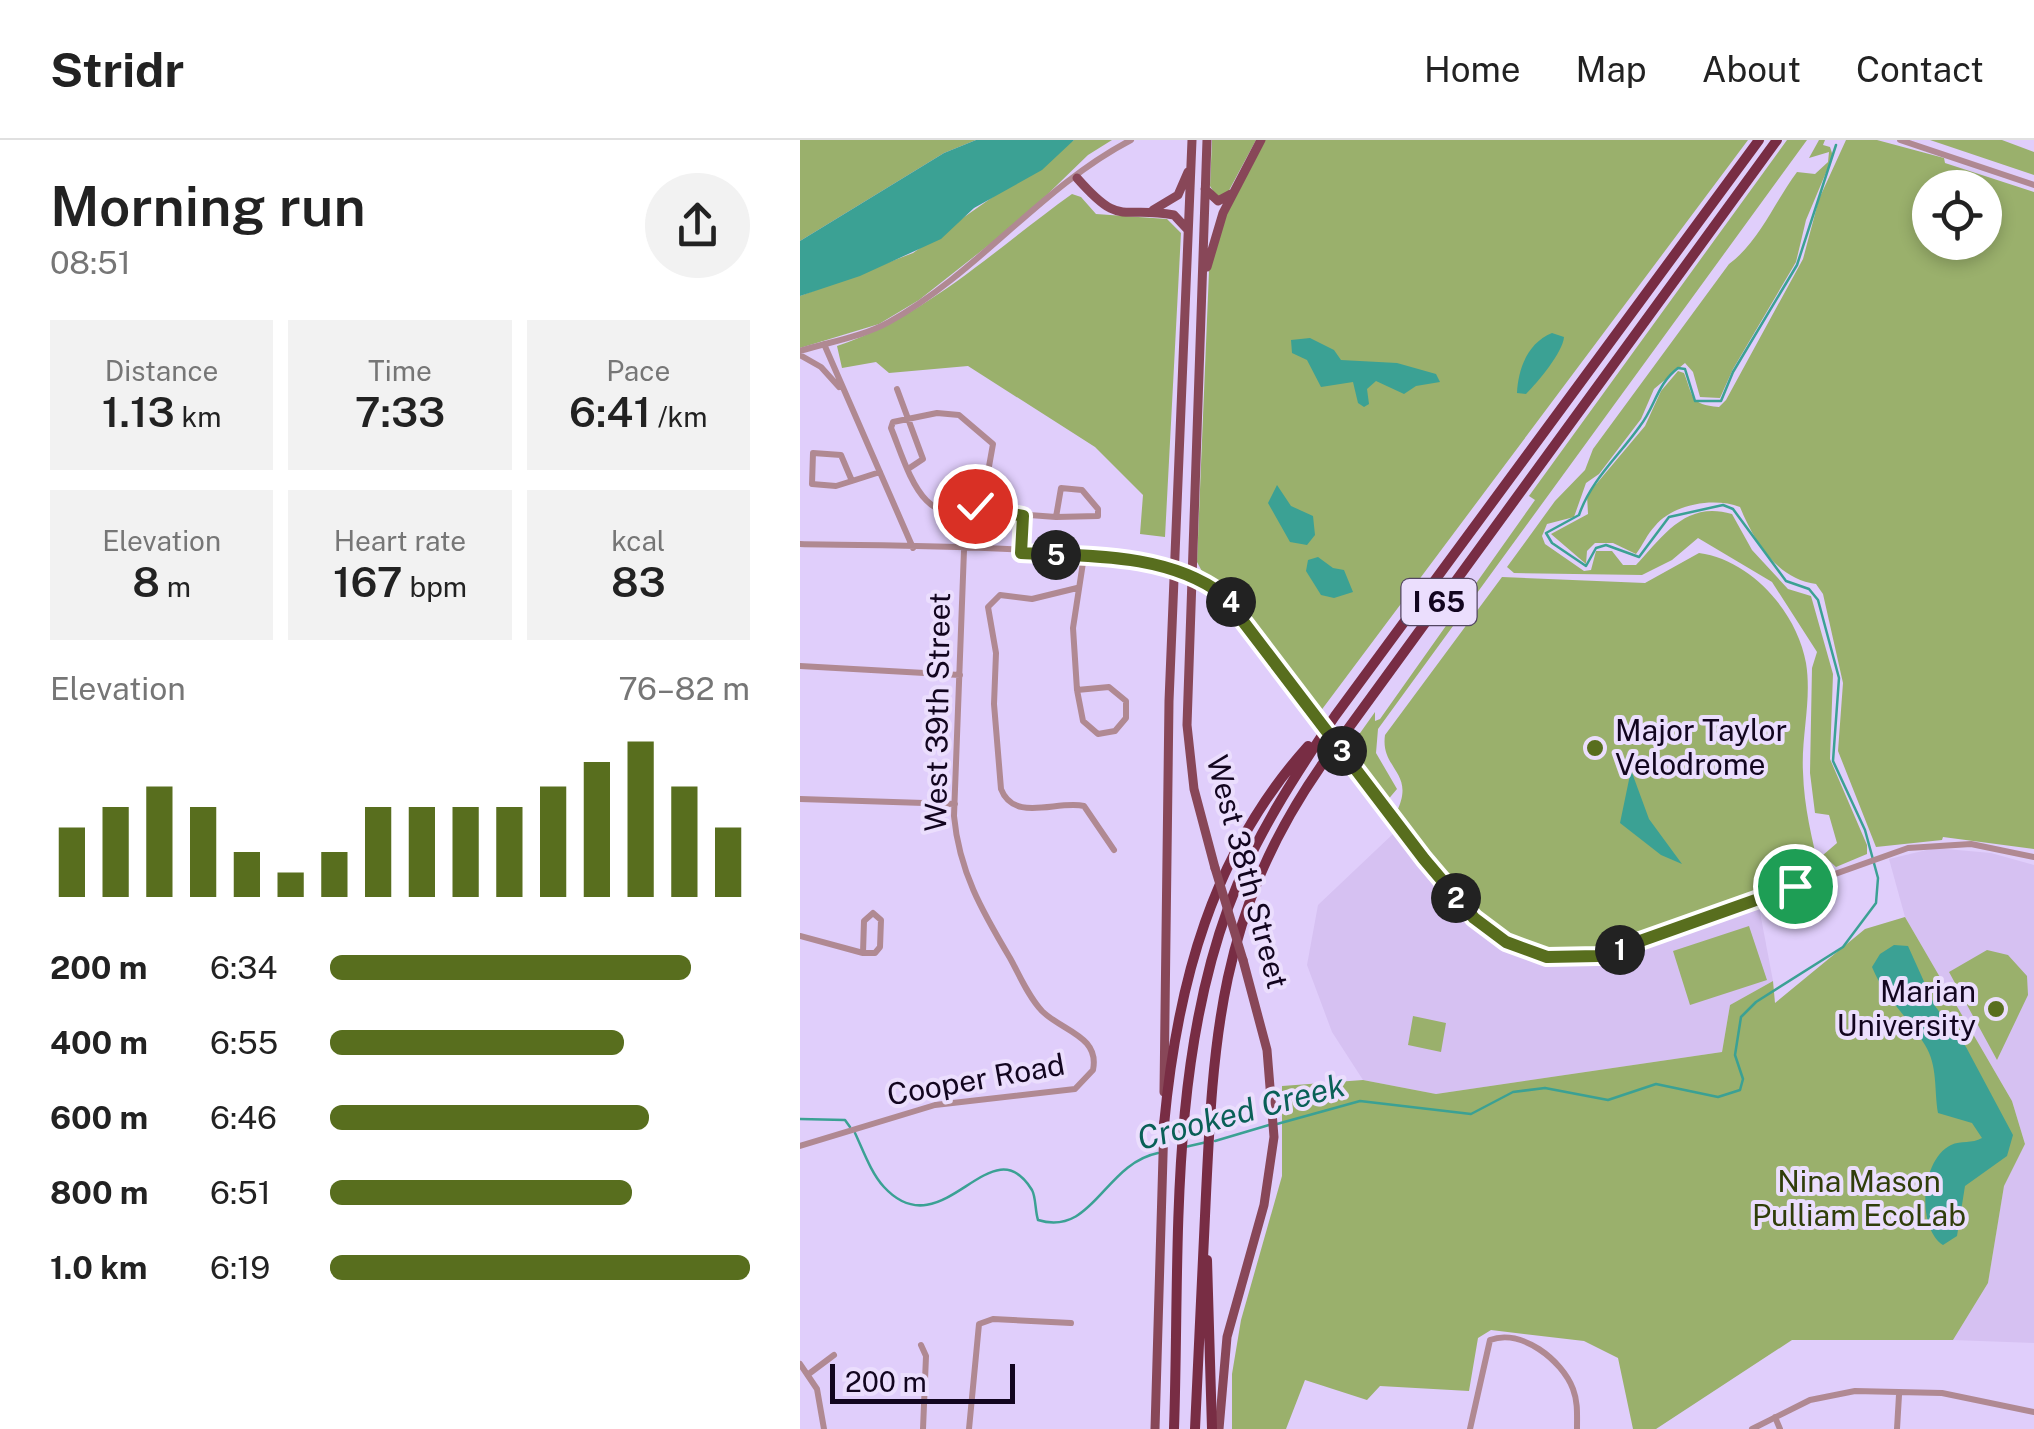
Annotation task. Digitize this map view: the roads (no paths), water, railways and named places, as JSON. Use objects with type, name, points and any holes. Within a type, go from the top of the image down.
[{"type":"highway","name":"I 65","points":[[1174,1429],[1186,1118],[1198,1013],[1228,907],[1267,822],[1336,716],[1759,140]]},
{"type":"highway","name":"I 65","points":[[1196,1429],[1208,1112],[1216,1022],[1234,943],[1260,872],[1294,809],[1777,140]]},
{"type":"highway","points":[[1164,1125],[1180,1001],[1210,902],[1258,811],[1291,765],[1336,716]]},
{"type":"highway","points":[[1205,1219],[1215,1429]]},
{"type":"main road","name":"West 38th Street","points":[[1192,140],[1182,574],[1188,749],[1215,868],[1265,1037],[1273,1095],[1272,1151],[1264,1205],[1229,1324],[1215,1429]]},
{"type":"main road","name":"West 38th Street","points":[[1155,1429],[1164,1180],[1165,868],[1202,304],[1207,140]]},
{"type":"main road","points":[[1202,304],[1212,242],[1261,140]]},
{"type":"main road","points":[[1128,215],[1160,208],[1173,200],[1191,160]]},
{"type":"main road","points":[[1077,178],[1102,206],[1128,215],[1174,215],[1189,232]]},
{"type":"main road","points":[[1205,189],[1218,202],[1233,192]]},
{"type":"street","points":[[800,353],[886,324],[929,298],[1077,178],[1131,140]]},
{"type":"street","points":[[1900,140],[2034,185]]},
{"type":"street","points":[[824,344],[913,548]]},
{"type":"street","points":[[800,353],[821,366],[849,400]]},
{"type":"street","points":[[897,389],[923,459],[908,469]]},
{"type":"street","points":[[956,414],[991,441],[983,500],[958,512],[937,509],[922,497],[891,426],[906,416],[956,414]]},
{"type":"street","points":[[854,481],[841,455],[811,456],[812,484],[836,486],[854,481],[879,471]]},
{"type":"street","points":[[983,500],[998,511],[1023,516],[1056,517],[1094,518],[1099,511],[1080,489],[1061,488],[1056,517]]},
{"type":"street","points":[[1021,553],[1023,516]]},
{"type":"street","points":[[800,544],[1084,556],[1182,574],[1234,605],[1354,767],[1474,918],[1502,940],[1539,956],[1576,959],[1610,954],[1892,852],[1960,843],[2034,857]]},
{"type":"street","name":"West 39th Street","points":[[964,550],[955,804],[959,858],[976,901],[1038,1006],[1086,1041],[1094,1068]]},
{"type":"street","points":[[1076,690],[1110,687],[1119,692],[1127,707],[1124,724],[1109,734],[1092,732],[1079,713],[1076,690],[1072,640],[1084,556]]},
{"type":"street","points":[[1077,588],[1034,598],[1003,595],[988,606],[996,653],[994,704],[1001,789],[1006,800],[1019,808],[1084,806],[1114,850]]},
{"type":"street","points":[[802,668],[960,675]]},
{"type":"street","points":[[800,800],[955,804]]},
{"type":"street","points":[[800,936],[863,953],[875,953],[880,947],[881,920],[874,913],[865,916],[863,953]]},
{"type":"street","name":"Cooper Road","points":[[800,1146],[841,1130],[960,1101],[1068,1090],[1084,1084],[1094,1068]]},
{"type":"street","points":[[969,1429],[979,1324],[993,1319],[1071,1323]]},
{"type":"street","points":[[1470,1429],[1490,1340],[1524,1343],[1558,1364],[1573,1389],[1577,1429]]},
{"type":"street","points":[[920,1346],[926,1356],[923,1429]]},
{"type":"street","points":[[810,1373],[834,1354]]},
{"type":"street","points":[[800,1364],[810,1373],[824,1429]]},
{"type":"street","points":[[1752,1429],[1835,1393],[1867,1390],[1899,1395],[1942,1393],[2034,1412]]},
{"type":"street","points":[[1897,1429],[1899,1395]]},
{"type":"street","points":[[1775,1417],[1780,1429]]},
{"type":"waterway","name":"Crooked Creek","points":[[1277,1124],[1360,1101],[1471,1114],[1513,1092],[1545,1088],[1608,1100],[1656,1084],[1718,1097],[1740,1090],[1743,1079],[1735,1055],[1741,1017],[1756,1002],[1843,947],[1876,903],[1878,878],[1865,830],[1833,761],[1839,678],[1818,600],[1809,589],[1786,581],[1733,509],[1723,505],[1669,517],[1639,557],[1606,545],[1596,548],[1586,566],[1552,543],[1546,533],[1579,515],[1598,480],[1645,419],[1665,381],[1678,368],[1685,369],[1695,401],[1721,401],[1733,372],[1797,265],[1836,145]]},
{"type":"waterway","name":"Crooked Creek","points":[[800,1119],[845,1120],[850,1127]]},
{"type":"waterway","name":"Crooked Creek","points":[[1215,1141],[1269,1125]]},
{"type":"waterway","name":"Crooked Creek","points":[[855,1133],[879,1181],[906,1203],[926,1205],[946,1198],[1000,1170],[1016,1173],[1032,1190],[1038,1220],[1057,1222],[1086,1209],[1124,1170],[1158,1153]]},
{"type":"waterway","name":"Crooked Creek","points":[[1185,1147],[1207,1142]]},
{"type":"place","name":"Major Taylor Velodrome","points":[[1595,748]]},
{"type":"place","name":"Marian University","points":[[1996,1009]]},
{"type":"park label","name":"Nina Mason Pulliam EcoLab","points":[[1859,1199]]}]
